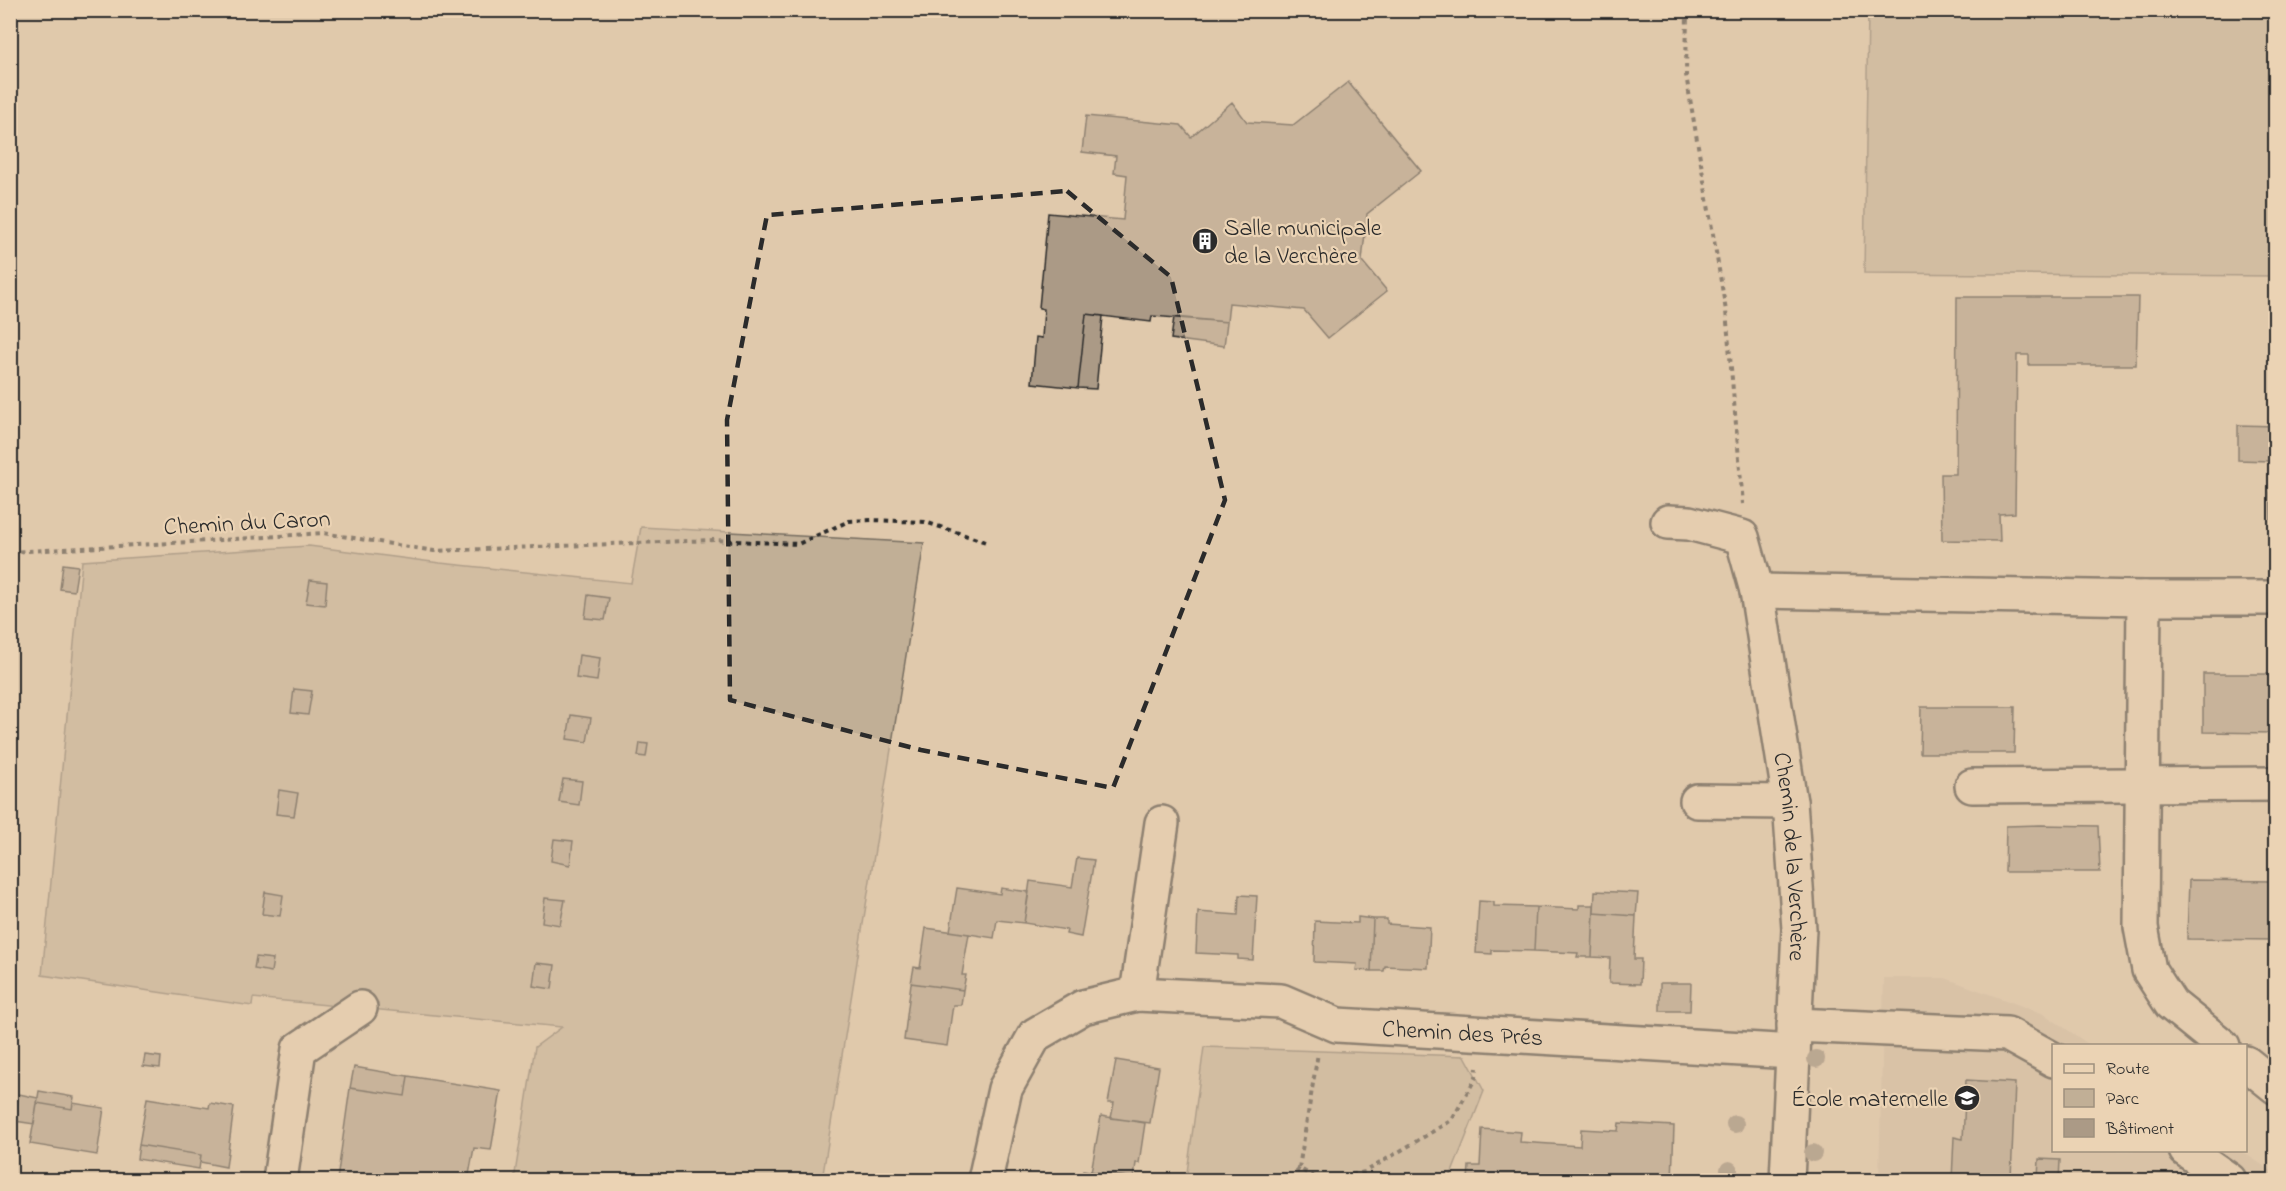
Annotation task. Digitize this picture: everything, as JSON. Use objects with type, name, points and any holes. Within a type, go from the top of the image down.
[{"type":"street","points":[[1668,522],[1689,523],[1742,537]]},
{"type":"street","name":"Chemin de la Verchère","points":[[1742,537],[1757,591],[1790,802],[1799,929],[1787,1180]]},
{"type":"street","points":[[1757,591],[2276,598]]},
{"type":"street","points":[[2144,598],[2141,927],[2149,970],[2171,1004],[2221,1044]]},
{"type":"street","points":[[1972,786],[2276,784]]},
{"type":"street","points":[[1697,801],[1790,802]]},
{"type":"street","points":[[1137,994],[1162,823]]},
{"type":"street","name":"Chemin des Prés","points":[[985,1180],[1005,1089],[1035,1035],[1083,1006],[1137,994],[1281,1001],[1337,1025],[1481,1033],[1794,1039],[2007,1034],[2052,1059]]},
{"type":"street","points":[[280,1180],[299,1049],[360,1008]]},
{"type":"street","points":[[2247,1064],[2276,1087]]},
{"type":"street","points":[[2189,1152],[2229,1180]]},
{"type":"path","points":[[1687,10],[1686,75],[1726,311],[1744,493],[1742,537]]},
{"type":"path","name":"Chemin du Caron","points":[[10,552],[207,542],[323,533],[434,551],[713,540],[798,544],[849,521],[872,520],[925,522],[986,542]]},
{"type":"path","points":[[1292,1180],[1299,1168],[1317,1059],[1326,1020]]},
{"type":"path","points":[[1325,1180],[1365,1172],[1452,1119],[1476,1077],[1481,1033]]},
{"type":"path","points":[[1299,1168],[1319,1180]]},
{"type":"highlighted area","points":[[1067,191],[1171,277],[1225,500],[1113,788],[921,750],[730,700],[727,420],[767,215]]},
{"type":"shaded area","name":"École maternelle","points":[[1884,978],[1945,978],[2044,1014],[2089,1044],[2052,1044],[2052,1152],[2243,1152],[2276,1174],[2275,1180],[1879,1180]]},
{"type":"green space","points":[[1868,11],[2275,11],[2275,276],[1864,273]]},
{"type":"green space","points":[[641,527],[924,543],[822,1180],[514,1180],[535,1047],[562,1027],[253,998],[252,1006],[42,975],[82,561],[309,546],[440,563],[631,583]]},
{"type":"green space","points":[[1204,1047],[1465,1056],[1484,1091],[1449,1180],[1186,1180]]},
{"type":"building","name":"Salle municipale de la Verchère","points":[[1348,82],[1421,171],[1367,214],[1362,261],[1387,291],[1328,338],[1304,310],[1229,303],[1227,322],[1152,316],[1151,322],[1086,314],[1078,388],[1032,383],[1036,337],[1042,338],[1044,309],[1039,308],[1048,213],[1123,220],[1127,175],[1114,173],[1116,156],[1082,152],[1086,116],[1181,125],[1191,137],[1232,102],[1247,122],[1293,125]]},
{"type":"building","points":[[1957,297],[2138,297],[2136,365],[2029,365],[2029,355],[2017,355],[2015,513],[1999,514],[2000,541],[1942,540],[1941,474],[1956,474]]},
{"type":"building","points":[[1086,314],[1103,316],[1096,389],[1078,388]]},
{"type":"building","points":[[1174,317],[1227,322],[1224,346],[1171,339]]},
{"type":"building","points":[[2238,425],[2276,426],[2276,525],[2271,525],[2270,461],[2238,460]]},
{"type":"building","points":[[63,564],[78,566],[74,591],[60,589]]},
{"type":"building","points":[[310,580],[327,582],[325,605],[306,603]]},
{"type":"building","points":[[588,595],[609,598],[605,620],[585,618]]},
{"type":"building","points":[[579,655],[600,658],[597,681],[576,678]]},
{"type":"building","points":[[2203,674],[2276,674],[2276,733],[2203,732]]},
{"type":"building","points":[[294,689],[312,691],[308,715],[291,713]]},
{"type":"building","points":[[1921,707],[2015,707],[2014,753],[1920,753]]},
{"type":"building","points":[[571,715],[591,718],[587,742],[567,739]]},
{"type":"building","points":[[640,743],[648,744],[646,757],[638,756]]},
{"type":"building","points":[[563,779],[582,781],[579,805],[559,802]]},
{"type":"building","points":[[279,790],[298,793],[294,816],[276,814]]},
{"type":"building","points":[[2006,826],[2098,826],[2100,872],[2005,872]]},
{"type":"building","points":[[554,839],[573,841],[570,865],[551,861]]},
{"type":"building","points":[[1077,858],[1094,860],[1081,937],[1066,934],[1067,930],[1024,923],[1030,881],[1072,887]]},
{"type":"building","points":[[2189,880],[2276,881],[2276,940],[2187,939]]},
{"type":"building","points":[[957,888],[1000,894],[1001,888],[1029,892],[1024,923],[997,920],[994,938],[950,931]]},
{"type":"building","points":[[1595,891],[1638,893],[1636,916],[1594,913]]},
{"type":"building","points":[[265,892],[283,895],[280,916],[262,914]]},
{"type":"building","points":[[1239,895],[1257,896],[1253,960],[1238,959],[1238,955],[1196,953],[1198,912],[1238,915]]},
{"type":"building","points":[[545,898],[565,900],[560,925],[542,922]]},
{"type":"building","points":[[1479,901],[1494,902],[1494,906],[1536,907],[1534,951],[1492,950],[1492,954],[1476,953]]},
{"type":"building","points":[[1579,905],[1594,905],[1592,957],[1577,957],[1578,953],[1534,951],[1536,907],[1579,909]]},
{"type":"building","points":[[1594,913],[1636,916],[1634,959],[1641,959],[1640,984],[1609,983],[1610,958],[1592,957]]},
{"type":"building","points":[[1358,917],[1373,919],[1371,971],[1356,970],[1357,964],[1314,962],[1315,921],[1358,923]]},
{"type":"building","points":[[1373,919],[1387,919],[1387,924],[1430,927],[1428,968],[1385,966],[1384,971],[1371,971]]},
{"type":"building","points":[[926,928],[969,934],[962,975],[966,975],[963,990],[911,983],[914,967],[920,968]]},
{"type":"building","points":[[256,957],[273,959],[271,972],[254,969]]},
{"type":"building","points":[[536,963],[555,965],[552,989],[533,986]]},
{"type":"building","points":[[911,983],[963,990],[961,1005],[953,1005],[947,1046],[904,1040]]},
{"type":"building","points":[[1660,983],[1691,983],[1690,1011],[1660,1011]]},
{"type":"building","points":[[145,1055],[161,1057],[160,1068],[143,1066]]},
{"type":"building","points":[[1116,1060],[1159,1067],[1150,1123],[1111,1118],[1114,1103],[1108,1103]]},
{"type":"building","points":[[354,1067],[408,1076],[405,1096],[350,1088]]},
{"type":"building","points":[[408,1076],[501,1091],[491,1150],[474,1148],[468,1180],[337,1180],[350,1088],[405,1096]]},
{"type":"building","points":[[1966,1080],[2015,1083],[2011,1178],[2038,1179],[2039,1159],[2060,1160],[2059,1180],[1952,1180],[1954,1137],[1963,1139]]},
{"type":"building","points":[[39,1091],[74,1097],[72,1109],[37,1103]]},
{"type":"building","points":[[19,1094],[38,1098],[34,1124],[15,1121]]},
{"type":"building","points":[[147,1098],[209,1108],[210,1103],[234,1107],[226,1167],[200,1162],[201,1155],[139,1145]]},
{"type":"building","points":[[37,1103],[72,1109],[73,1103],[104,1108],[97,1155],[30,1144]]},
{"type":"building","points":[[1101,1116],[1145,1123],[1139,1163],[1136,1163],[1134,1178],[1091,1172]]},
{"type":"building","points":[[1619,1123],[1674,1126],[1672,1180],[1468,1180],[1469,1166],[1480,1166],[1482,1129],[1521,1132],[1520,1142],[1580,1146],[1581,1129],[1618,1131]]},
{"type":"building","points":[[139,1145],[201,1155],[199,1169],[137,1159]]},
{"type":"building","points":[[1083,1170],[1134,1178],[1133,1180],[1082,1180]]},
{"type":"place","name":"Salle municipale de la Verchère","points":[[1205,241]]},
{"type":"place","name":"École maternelle","points":[[1967,1098]]}]
